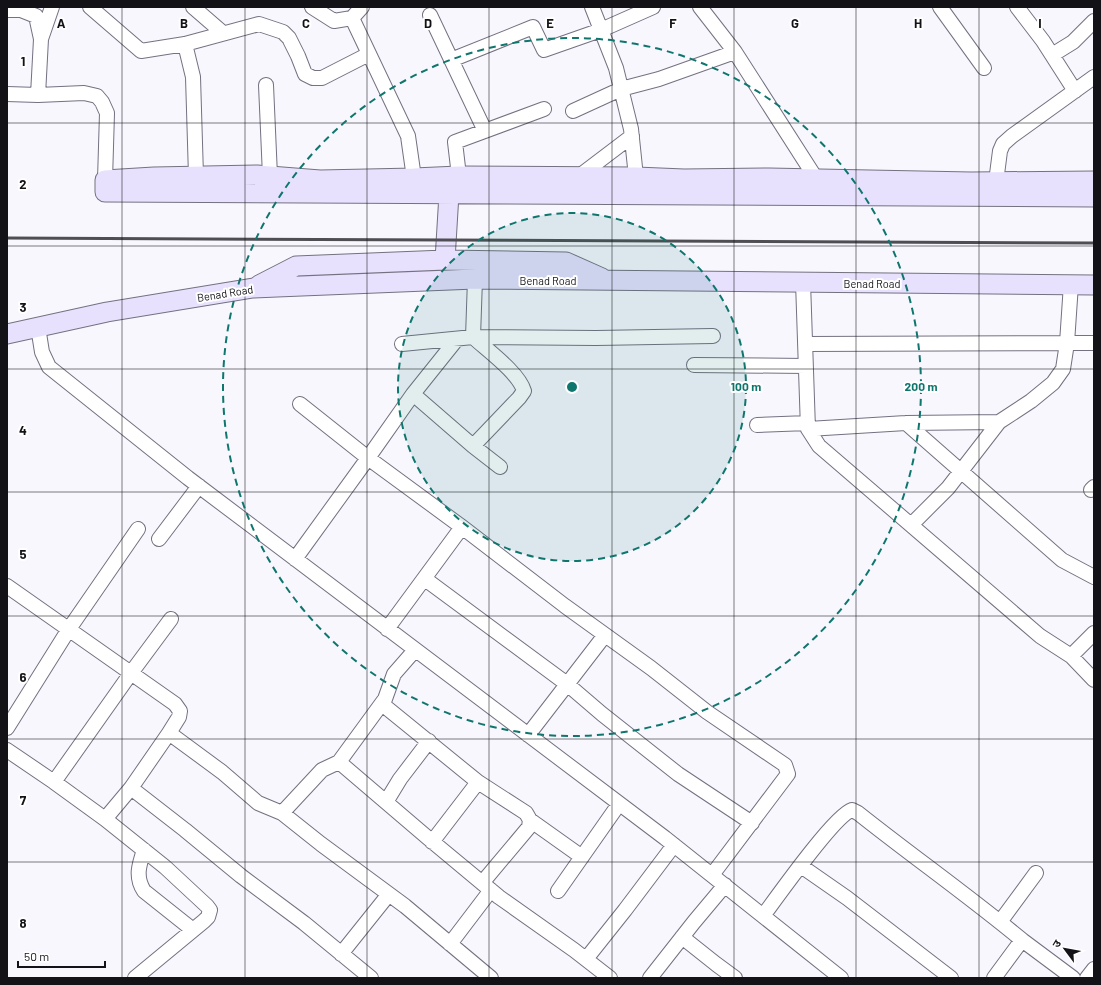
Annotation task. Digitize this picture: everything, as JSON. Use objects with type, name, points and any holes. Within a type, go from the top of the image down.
[{"type":"street","points":[[38,95],[42,38],[52,7]]},
{"type":"street","points":[[90,7],[141,51],[185,44],[259,24],[283,32],[289,38],[305,74],[313,78],[322,78],[369,54]]},
{"type":"street","points":[[193,7],[223,33]]},
{"type":"street","points":[[312,7],[334,21],[352,18],[362,7]]},
{"type":"street","points":[[592,7],[616,68],[632,136],[636,177]]},
{"type":"street","points":[[451,60],[533,27],[544,50],[601,30],[653,7]]},
{"type":"street","points":[[700,7],[735,52],[818,188]]},
{"type":"street","points":[[940,7],[984,68]]},
{"type":"street","points":[[1017,7],[1044,41],[1076,91]]},
{"type":"street","points":[[7,10],[21,10],[36,16],[42,38]]},
{"type":"street","points":[[430,15],[485,131]]},
{"type":"street","points":[[352,18],[408,136],[414,178]]},
{"type":"street","points":[[1052,55],[1073,42],[1094,21]]},
{"type":"street","points":[[185,44],[193,77],[196,176]]},
{"type":"street","points":[[573,111],[621,89],[659,79],[735,52]]},
{"type":"street","points":[[996,182],[1000,151],[1003,144],[1094,77]]},
{"type":"street","points":[[266,85],[270,176]]},
{"type":"street","points":[[7,94],[38,95],[84,93],[97,96],[102,102],[107,113],[104,192],[449,194],[818,188],[996,182],[1094,182]]},
{"type":"street","points":[[459,176],[455,142],[544,109]]},
{"type":"street","points":[[578,177],[632,136]]},
{"type":"street","points":[[105,180],[196,176],[270,176],[320,180],[459,176],[636,177],[684,180],[769,178],[818,188],[1094,197]]},
{"type":"street","points":[[444,260],[449,194]]},
{"type":"street","points":[[253,288],[296,266],[444,260],[566,262],[609,281]]},
{"type":"street","points":[[473,446],[520,398],[524,390],[522,383],[514,374],[473,337],[475,280]]},
{"type":"street","name":"Benad Road","points":[[7,334],[107,312],[253,288],[475,280],[1094,285]]},
{"type":"street","points":[[803,282],[808,426],[819,446],[1040,636],[1071,656],[1094,680]]},
{"type":"street","points":[[911,524],[948,488],[999,422],[1053,383],[1063,368],[1067,344],[1071,284]]},
{"type":"street","points":[[38,327],[42,352],[49,367],[199,486],[674,845],[840,978]]},
{"type":"street","points":[[402,344],[473,337],[596,338],[713,336]]},
{"type":"street","points":[[295,559],[413,394],[457,339]]},
{"type":"street","points":[[805,344],[1094,343]]},
{"type":"street","points":[[694,365],[806,366]]},
{"type":"street","points":[[413,394],[473,446],[500,467]]},
{"type":"street","points":[[300,404],[368,458],[707,712],[785,765],[788,774],[712,875]]},
{"type":"street","points":[[757,425],[808,426],[999,422]]},
{"type":"street","points":[[906,423],[1062,560],[1094,577]]},
{"type":"street","points":[[159,539],[199,486]]},
{"type":"street","points":[[387,629],[462,527]]},
{"type":"street","points":[[7,728],[69,629],[138,529]]},
{"type":"street","points":[[425,578],[567,684],[602,714],[678,774],[752,823]]},
{"type":"street","points":[[7,586],[175,704],[180,711],[179,717],[169,733],[131,788],[105,819]]},
{"type":"street","points":[[54,782],[131,673],[172,619]]},
{"type":"street","points":[[1071,656],[1094,633]]},
{"type":"street","points":[[528,735],[605,635]]},
{"type":"street","points":[[282,813],[322,770],[339,762],[382,704],[394,674],[415,650]]},
{"type":"street","points":[[382,704],[478,782],[526,813],[530,820],[582,857]]},
{"type":"street","points":[[169,733],[222,772],[258,803],[282,813],[389,894],[491,978]]},
{"type":"street","points":[[386,802],[400,779],[429,741]]},
{"type":"street","points":[[7,750],[105,819],[165,867],[210,910],[208,917],[194,930],[136,978]]},
{"type":"street","points":[[339,762],[486,887],[610,978]]},
{"type":"street","points":[[432,842],[478,782]]},
{"type":"street","points":[[131,788],[241,876],[304,923],[371,978]]},
{"type":"street","points":[[558,891],[619,804]]},
{"type":"street","points":[[763,916],[817,844],[840,818],[852,810],[858,813],[914,858],[973,900],[1022,940],[1073,978]]},
{"type":"street","points":[[450,944],[486,887],[529,827],[530,820]]},
{"type":"street","points":[[586,959],[674,845]]},
{"type":"street","points":[[144,850],[138,867],[139,884],[144,891],[194,930]]},
{"type":"street","points":[[801,866],[847,898],[951,978]]},
{"type":"street","points":[[1000,922],[1036,873]]},
{"type":"street","points":[[650,978],[682,936],[725,886]]},
{"type":"street","points":[[341,954],[389,894]]},
{"type":"street","points":[[682,936],[735,978]]},
{"type":"street","points":[[994,978],[1022,940]]},
{"type":"street","points":[[1087,978],[1094,969]]},
{"type":"railway","points":[[7,238],[1094,243]]}]
